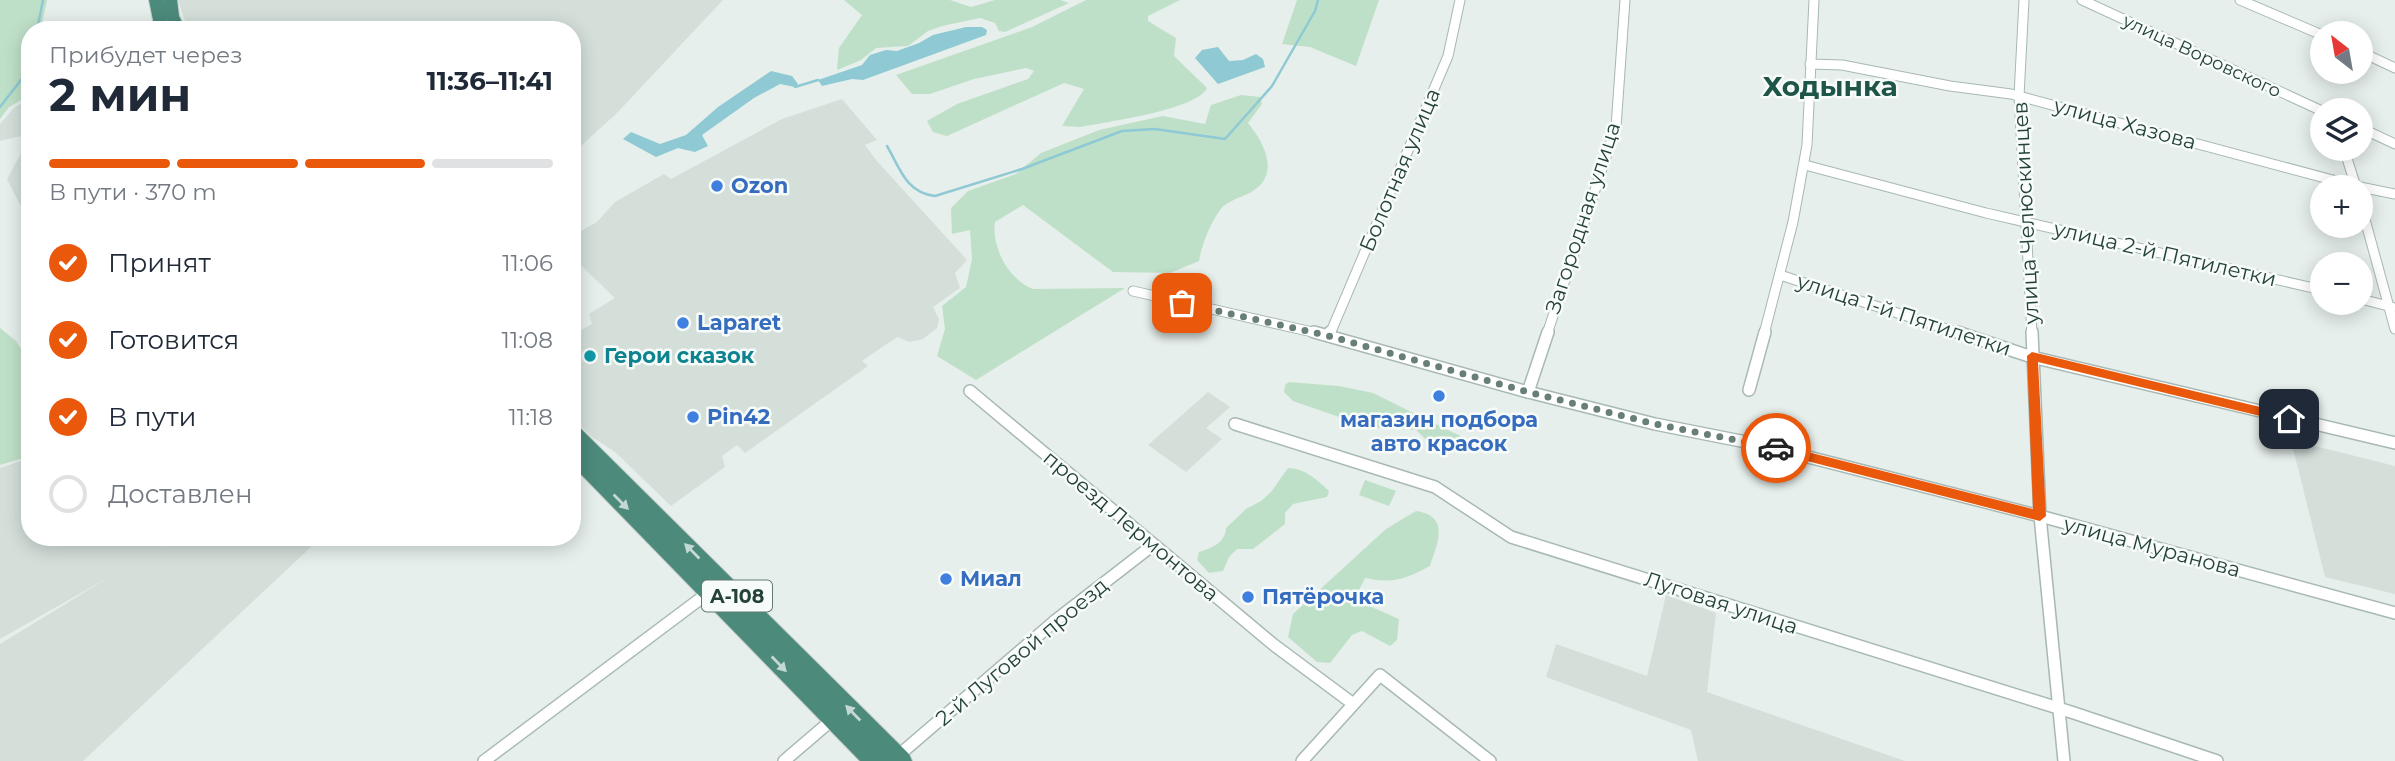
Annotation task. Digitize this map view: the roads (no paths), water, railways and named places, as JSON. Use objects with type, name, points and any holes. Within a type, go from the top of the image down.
[{"type":"highway","points":[[156,0],[158,21]]},
{"type":"highway","points":[[170,0],[174,21]]},
{"type":"highway","name":"А-108","points":[[581,441],[833,719],[875,761]]},
{"type":"highway","name":"А-108","points":[[581,461],[897,760]]},
{"type":"street","name":"Болотная улица","points":[[1329,336],[1448,56],[1460,0]]},
{"type":"street","name":"Загородная улица","points":[[1528,392],[1615,127],[1625,0]]},
{"type":"street","points":[[1749,390],[1780,275],[1805,165],[1812,90],[1810,64],[1814,0]]},
{"type":"street","name":"улица Челюскинцев","points":[[2024,0],[2019,96],[2040,516],[2064,761]]},
{"type":"street","name":"улица Воровского","points":[[2081,0],[2310,105]]},
{"type":"street","points":[[2240,0],[2310,30]]},
{"type":"street","points":[[2373,58],[2395,68]]},
{"type":"street","name":"улица Хазова","points":[[1810,64],[1842,65],[2019,96],[2315,175]]},
{"type":"street","points":[[2373,134],[2395,144]]},
{"type":"street","name":"улица 2-й Пятилетки","points":[[1805,165],[2027,222],[2310,287]]},
{"type":"street","name":"улица Хазова","points":[[2373,189],[2395,194]]},
{"type":"street","points":[[2371,238],[2392,307],[2395,329]]},
{"type":"street","name":"улица 1-й Пятилетки","points":[[1780,275],[2032,356],[2395,443]]},
{"type":"street","name":"улица Муранова","points":[[1133,291],[1329,336],[1528,392],[1655,424],[1761,444],[2040,516],[2395,613]]},
{"type":"street","points":[[2373,302],[2392,307]]},
{"type":"street","name":"проезд Лермонтова","points":[[970,391],[1274,645],[1352,704]]},
{"type":"street","name":"Луговая улица","points":[[1234,424],[1435,487],[1511,537],[2074,713],[2217,761]]},
{"type":"street","name":"2-й Луговой проезд","points":[[897,760],[1056,620],[1153,545]]},
{"type":"street","points":[[484,761],[715,587]]},
{"type":"street","points":[[1302,761],[1380,675],[1490,761]]},
{"type":"street","points":[[784,761],[833,719]]},
{"type":"water","points":[[966,27],[982,27],[987,30],[986,35],[863,80],[852,79],[822,86],[818,80],[862,65],[870,55],[886,50],[897,51],[933,35]]},
{"type":"water","points":[[1218,47],[1229,61],[1243,60],[1256,54],[1263,59],[1265,67],[1218,84],[1195,58],[1202,50]]},
{"type":"water","points":[[771,71],[792,76],[798,84],[795,87],[780,84],[754,98],[702,135],[708,146],[695,152],[678,148],[656,157],[623,139],[631,132],[660,144],[686,135],[718,107]]},
{"type":"waterway","points":[[39,21],[43,0]]},
{"type":"waterway","points":[[887,146],[910,185],[925,194],[935,196],[1022,169],[1122,131],[1155,129],[1225,139],[1272,86],[1315,11],[1318,0]]},
{"type":"waterway","points":[[0,107],[21,80]]},
{"type":"waterway","points":[[795,87],[818,80]]},
{"type":"place","name":"Ozon","points":[[717,186]]},
{"type":"place","name":"Laparet","points":[[683,323]]},
{"type":"place","name":"Герои сказок","points":[[590,356]]},
{"type":"place","name":"магазин подбора авто красок","points":[[1439,396]]},
{"type":"place","name":"Pin42","points":[[693,417]]},
{"type":"place","name":"Миал","points":[[946,579]]},
{"type":"place","name":"Пятёрочка","points":[[1248,597]]},
{"type":"district","name":"Ходынка","points":[[1830,86]]}]
